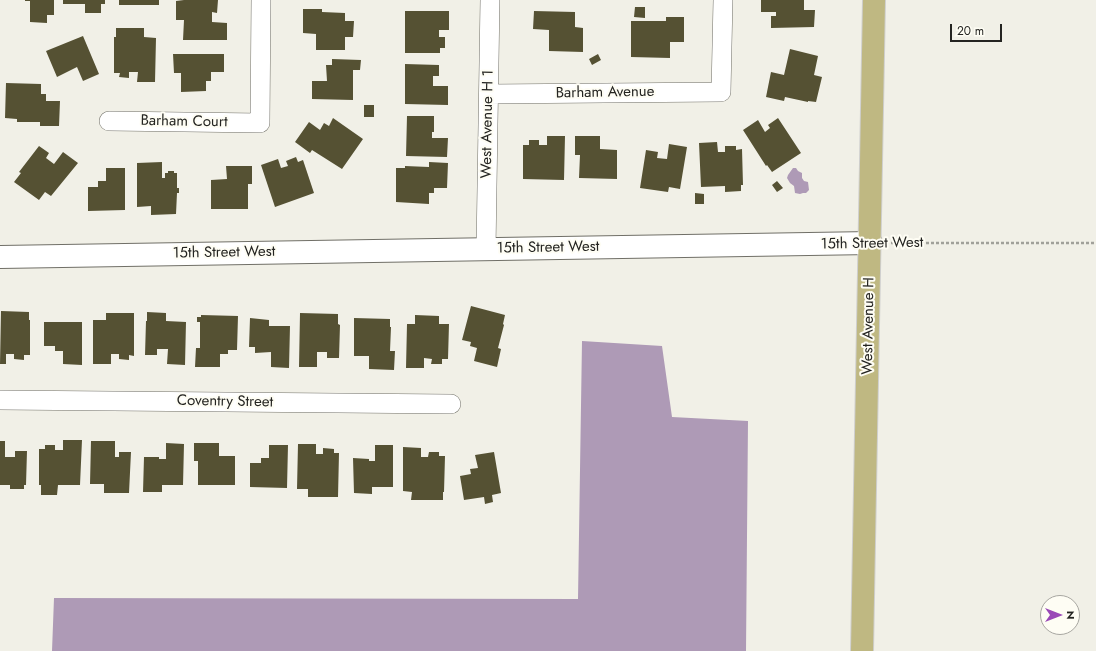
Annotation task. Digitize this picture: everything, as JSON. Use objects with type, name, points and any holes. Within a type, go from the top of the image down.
[{"type":"main road","name":"West Avenue H","points":[[862,651],[871,243],[874,0]]},
{"type":"street","name":"Barham Court","points":[[109,121],[260,123],[261,0]]},
{"type":"street","name":"West Avenue H 1","points":[[486,249],[490,0]]},
{"type":"street","name":"Barham Avenue","points":[[488,94],[721,92],[723,0]]},
{"type":"street","name":"15th Street West","points":[[0,256],[871,243]]},
{"type":"street","name":"Coventry Street","points":[[0,400],[451,404]]},
{"type":"path","name":"15th Street West","points":[[871,243],[1096,243]]},
{"type":"shaded area","points":[[793,168],[796,168],[802,173],[802,178],[804,181],[808,182],[809,190],[806,193],[795,193],[794,186],[787,178]]},
{"type":"shaded area","points":[[582,341],[662,346],[672,417],[748,421],[746,651],[52,651],[54,598],[578,599]]},
{"type":"building","points":[[25,0],[54,0],[54,15],[47,15],[47,23],[30,22],[30,1]]},
{"type":"building","points":[[63,0],[105,0],[105,4],[101,4],[101,13],[85,13],[85,4],[63,4]]},
{"type":"building","points":[[119,0],[159,0],[159,5],[119,5]]},
{"type":"building","points":[[218,0],[217,13],[212,12],[212,22],[227,23],[227,40],[183,40],[184,20],[176,20],[176,1]]},
{"type":"building","points":[[761,0],[804,0],[804,10],[815,10],[814,27],[771,28],[771,16],[776,16],[776,12],[761,12]]},
{"type":"building","points":[[635,7],[645,7],[645,18],[634,17]]},
{"type":"building","points":[[303,9],[322,9],[322,12],[345,13],[345,21],[354,21],[353,37],[345,37],[345,50],[316,50],[316,34],[303,33]]},
{"type":"building","points":[[405,11],[449,11],[449,30],[439,30],[439,37],[445,37],[445,48],[440,48],[440,53],[405,53]]},
{"type":"building","points":[[534,11],[575,12],[575,27],[583,28],[583,52],[549,51],[549,30],[533,29]]},
{"type":"building","points":[[666,17],[684,17],[684,42],[670,42],[670,58],[631,57],[631,21],[666,21]]},
{"type":"building","points":[[116,28],[144,28],[144,37],[156,38],[155,82],[137,82],[138,72],[129,72],[129,78],[119,77],[120,73],[114,73],[114,37],[116,37]]},
{"type":"building","points":[[83,36],[99,74],[83,81],[77,67],[57,77],[46,51]]},
{"type":"building","points":[[790,49],[818,56],[814,75],[822,77],[816,102],[808,102],[785,97],[784,101],[766,97],[771,72],[784,75]]},
{"type":"building","points":[[173,54],[224,54],[224,72],[211,72],[211,81],[206,81],[206,91],[181,92],[181,73],[174,73]]},
{"type":"building","points":[[598,54],[601,60],[592,65],[589,59]]},
{"type":"building","points":[[332,59],[361,60],[360,70],[353,70],[353,100],[312,99],[312,81],[327,81],[326,65],[332,65]]},
{"type":"building","points":[[405,64],[439,65],[439,76],[433,76],[433,86],[448,86],[448,105],[405,104]]},
{"type":"building","points":[[6,83],[41,84],[41,94],[46,94],[46,101],[60,101],[59,126],[40,126],[40,122],[17,122],[17,119],[5,118]]},
{"type":"building","points":[[364,105],[374,105],[374,117],[364,117]]},
{"type":"building","points":[[407,116],[434,116],[434,132],[432,132],[432,138],[448,138],[447,157],[406,156]]},
{"type":"building","points":[[333,118],[363,139],[342,169],[312,150],[310,153],[295,142],[309,122],[320,130],[324,123],[329,126]]},
{"type":"building","points":[[778,118],[801,153],[772,172],[767,165],[766,166],[743,130],[758,120],[765,132],[770,128],[768,125]]},
{"type":"building","points":[[547,136],[565,136],[564,180],[523,179],[523,145],[529,145],[529,140],[539,140],[539,145],[547,145]]},
{"type":"building","points":[[575,136],[600,136],[600,149],[617,150],[617,179],[579,178],[580,155],[575,155]]},
{"type":"building","points":[[717,142],[718,152],[725,152],[725,146],[736,146],[736,150],[742,149],[743,185],[741,185],[741,191],[725,192],[725,186],[701,187],[699,143]]},
{"type":"building","points":[[669,144],[687,147],[680,189],[669,187],[668,192],[640,188],[646,150],[658,152],[657,158],[667,159]]},
{"type":"building","points":[[39,146],[49,153],[46,158],[54,164],[63,152],[78,163],[51,196],[45,192],[39,200],[14,182],[21,173],[19,172]]},
{"type":"building","points":[[296,157],[298,162],[303,160],[314,193],[275,207],[261,165],[278,159],[281,168],[288,166],[286,161]]},
{"type":"building","points":[[162,162],[162,178],[165,178],[165,173],[168,173],[168,171],[174,171],[174,173],[177,173],[177,188],[179,188],[179,193],[177,193],[176,214],[151,215],[151,206],[137,207],[137,163]]},
{"type":"building","points":[[429,162],[448,163],[447,188],[434,188],[434,193],[429,193],[429,204],[396,202],[396,168],[405,168],[405,166],[429,167]]},
{"type":"building","points":[[226,166],[252,166],[252,184],[248,184],[248,209],[211,209],[211,180],[227,179]]},
{"type":"building","points":[[106,168],[125,168],[125,210],[88,211],[88,187],[98,187],[98,181],[106,181]]},
{"type":"building","points":[[777,181],[783,188],[777,192],[772,185]]},
{"type":"building","points":[[695,193],[704,194],[704,204],[695,204]]},
{"type":"building","points":[[471,306],[505,315],[498,348],[501,349],[497,367],[474,361],[477,348],[470,346],[471,342],[462,340]]},
{"type":"building","points":[[1,311],[29,312],[30,355],[24,355],[24,360],[14,359],[14,354],[6,354],[6,364],[0,364]]},
{"type":"building","points":[[147,312],[166,313],[166,321],[186,322],[185,365],[167,364],[168,349],[157,349],[157,355],[145,355]]},
{"type":"building","points":[[106,313],[134,313],[134,356],[129,355],[129,360],[119,359],[119,354],[111,354],[111,364],[93,364],[93,320],[106,320]]},
{"type":"building","points":[[300,313],[338,314],[338,324],[340,325],[339,358],[327,358],[327,352],[317,352],[317,367],[299,367]]},
{"type":"building","points":[[201,315],[238,316],[237,350],[228,350],[228,354],[220,354],[220,367],[195,367],[196,348],[200,348],[200,322],[197,322],[197,317],[201,317]]},
{"type":"building","points":[[415,315],[439,316],[439,324],[449,324],[448,359],[442,359],[442,364],[431,364],[432,359],[424,358],[424,368],[406,368],[407,324],[415,324]]},
{"type":"building","points":[[250,318],[269,320],[269,326],[290,326],[289,368],[271,367],[271,352],[255,353],[255,347],[249,347]]},
{"type":"building","points":[[354,318],[390,319],[390,351],[395,351],[394,370],[369,369],[369,356],[354,356]]},
{"type":"building","points":[[44,322],[82,322],[82,365],[63,364],[63,351],[55,351],[55,346],[44,346]]},
{"type":"building","points":[[63,440],[82,440],[80,485],[58,485],[57,495],[41,495],[41,485],[39,485],[39,449],[45,449],[45,445],[55,445],[55,450],[63,450]]},
{"type":"building","points":[[0,441],[5,441],[5,457],[15,457],[15,451],[27,451],[26,485],[24,485],[24,489],[10,489],[10,485],[0,485]]},
{"type":"building","points":[[91,441],[115,441],[115,457],[119,457],[119,452],[131,452],[129,493],[104,493],[104,484],[90,484]]},
{"type":"building","points":[[166,443],[184,444],[183,485],[162,485],[162,492],[143,492],[144,457],[159,457],[159,459],[166,459]]},
{"type":"building","points":[[194,443],[219,443],[219,456],[235,456],[235,485],[198,485],[198,461],[194,461]]},
{"type":"building","points":[[298,444],[316,444],[316,454],[323,454],[323,448],[334,449],[334,453],[339,453],[338,497],[308,497],[308,489],[297,489]]},
{"type":"building","points":[[269,445],[288,445],[287,488],[250,487],[250,463],[261,463],[261,458],[269,458]]},
{"type":"building","points":[[375,445],[393,445],[393,487],[372,487],[372,494],[354,493],[353,458],[375,461]]},
{"type":"building","points":[[403,447],[421,448],[421,457],[428,457],[429,452],[439,452],[439,456],[445,456],[443,500],[411,500],[412,492],[403,491]]},
{"type":"building","points":[[494,452],[501,493],[492,495],[493,502],[485,504],[484,497],[464,500],[460,476],[471,474],[470,469],[478,468],[475,455]]}]
